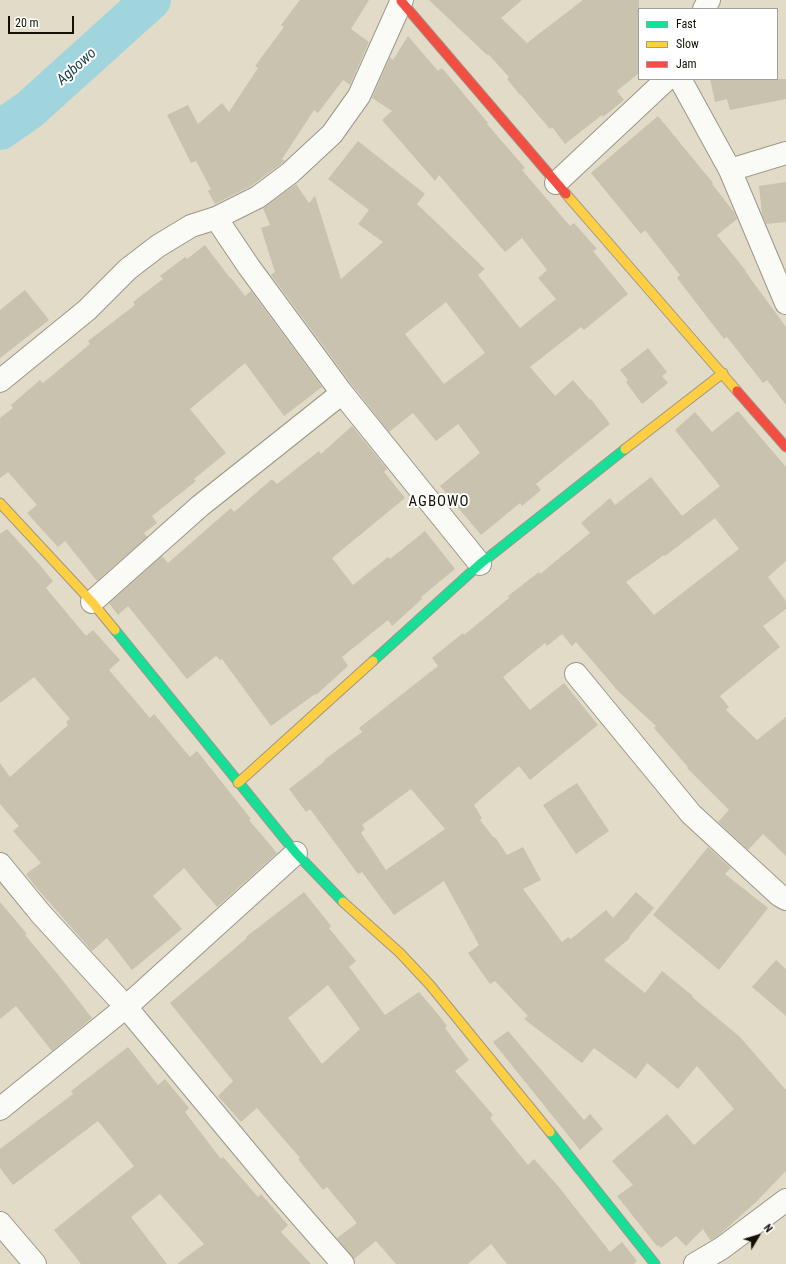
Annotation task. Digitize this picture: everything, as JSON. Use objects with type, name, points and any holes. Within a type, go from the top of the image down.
[{"type":"street","points":[[0,381],[87,310],[128,269],[158,246],[191,226],[216,218],[258,197],[290,173],[332,134],[359,96],[402,0],[556,183],[786,447]]},
{"type":"street","points":[[556,183],[666,80]]},
{"type":"street","points":[[681,80],[730,170],[786,303]]},
{"type":"street","points":[[730,170],[786,153]]},
{"type":"street","points":[[216,218],[249,267],[342,393],[480,564]]},
{"type":"street","points":[[238,783],[480,564],[722,373]]},
{"type":"street","points":[[92,602],[200,506],[342,393]]},
{"type":"street","points":[[0,503],[92,602],[296,853],[350,909],[400,953],[430,986],[585,1175],[655,1264]]},
{"type":"street","points":[[576,674],[691,814],[779,895],[786,899]]},
{"type":"street","points":[[0,1109],[126,1007],[296,853]]},
{"type":"street","points":[[0,864],[41,914],[126,1007],[280,1192],[343,1264]]},
{"type":"street","points":[[695,1264],[722,1248],[786,1200]]},
{"type":"street","points":[[0,1223],[35,1264]]},
{"type":"building","points":[[300,0],[369,0],[351,29],[369,42],[350,85],[343,80],[318,113],[314,110],[282,159],[285,161],[251,186],[215,204],[208,191],[211,189],[196,161],[191,163],[167,115],[188,105],[198,124],[222,103],[229,112],[258,68],[255,66],[284,27],[281,25]]},
{"type":"building","points":[[429,0],[522,0],[501,18],[527,43],[583,0],[639,0],[638,74],[617,91],[624,100],[565,144],[552,127],[550,129],[520,95],[507,79],[509,77],[488,54],[487,55]]},
{"type":"building","points":[[408,36],[438,71],[442,68],[525,168],[522,170],[570,226],[574,223],[597,249],[593,251],[628,294],[584,330],[581,327],[530,367],[555,396],[573,380],[590,400],[591,399],[610,424],[536,484],[541,490],[522,506],[520,503],[481,535],[440,486],[480,453],[458,424],[436,441],[413,413],[389,432],[352,385],[271,275],[275,272],[261,228],[270,225],[263,208],[296,184],[309,203],[315,196],[341,279],[383,242],[358,224],[369,210],[328,179],[358,141],[425,194],[417,204],[485,269],[478,275],[520,328],[556,299],[538,278],[547,270],[522,238],[505,252],[439,175],[435,181],[382,120],[392,111],[372,98],[390,57],[393,60]],"holes":[[[446,302],[485,353],[444,384],[405,334]]]},
{"type":"building","points":[[786,79],[786,99],[730,110],[727,99],[715,102],[710,80]]},
{"type":"building","points":[[658,116],[713,183],[712,184],[734,212],[737,219],[717,235],[746,271],[786,327],[786,405],[767,380],[763,383],[727,337],[724,339],[677,278],[680,275],[645,230],[641,234],[591,173]]},
{"type":"building","points":[[786,182],[786,222],[766,224],[762,214],[759,186]]},
{"type":"building","points":[[205,245],[245,296],[251,291],[322,387],[284,416],[245,363],[190,409],[226,453],[194,479],[196,481],[152,516],[157,523],[144,533],[147,537],[97,581],[65,541],[58,547],[27,513],[37,505],[8,472],[0,478],[0,418],[13,408],[11,405],[40,380],[43,383],[90,344],[88,341],[135,305],[133,302],[163,279],[160,276],[185,257],[187,259]]},
{"type":"building","points":[[25,290],[49,320],[0,358],[0,310]]},
{"type":"building","points":[[648,348],[667,372],[662,376],[668,383],[642,404],[626,382],[628,380],[620,370]]},
{"type":"building","points":[[738,411],[786,467],[786,561],[768,577],[786,601],[786,609],[763,626],[780,647],[720,696],[729,707],[726,710],[757,740],[786,717],[786,856],[763,834],[748,850],[718,822],[729,810],[687,768],[688,767],[654,728],[656,726],[619,692],[576,642],[572,646],[562,634],[547,646],[545,643],[503,677],[530,710],[564,683],[598,725],[530,780],[519,766],[474,805],[482,818],[480,820],[494,838],[495,837],[507,855],[523,847],[541,880],[523,889],[562,942],[568,937],[571,939],[606,910],[613,918],[636,892],[654,908],[629,937],[630,938],[604,960],[645,993],[662,971],[740,1037],[786,1090],[786,1171],[756,1202],[715,1238],[710,1240],[703,1229],[686,1246],[676,1236],[661,1248],[658,1245],[657,1246],[617,1196],[633,1185],[612,1161],[667,1114],[694,1145],[734,1109],[697,1066],[678,1089],[647,1063],[636,1079],[594,1048],[582,1063],[524,1019],[528,1016],[495,981],[490,984],[468,953],[479,945],[444,881],[394,915],[362,872],[358,874],[310,809],[306,812],[289,789],[325,761],[324,760],[362,732],[359,728],[438,666],[432,658],[463,633],[464,635],[509,598],[508,596],[539,572],[540,574],[590,533],[581,523],[610,498],[615,505],[651,477],[682,516],[720,486],[675,430],[695,412],[712,432]],"holes":[[[715,518],[739,549],[654,615],[626,582],[664,555],[665,556]],[[411,789],[445,829],[386,870],[361,833],[365,829],[362,825]]]},
{"type":"building","points":[[352,426],[387,469],[384,472],[405,498],[332,558],[353,585],[388,557],[390,559],[425,531],[455,569],[421,597],[422,599],[392,626],[388,620],[342,657],[348,666],[316,695],[315,694],[271,726],[222,659],[220,660],[216,656],[187,679],[128,606],[118,615],[109,603],[162,556],[168,563],[231,508],[234,512],[272,479],[277,484],[319,451],[321,454]]},
{"type":"building","points":[[7,529],[53,581],[46,588],[86,636],[93,630],[120,660],[109,670],[150,718],[154,714],[190,757],[197,751],[251,819],[249,820],[277,853],[217,907],[184,868],[153,896],[182,929],[132,970],[107,938],[92,951],[35,886],[26,874],[41,863],[13,831],[19,826],[0,804],[0,763],[10,777],[68,725],[66,722],[70,719],[34,677],[0,703],[0,534]]},
{"type":"building","points":[[577,783],[609,831],[576,854],[543,805]]},
{"type":"building","points":[[708,847],[731,868],[725,874],[768,908],[719,970],[653,915]]},
{"type":"building","points":[[304,892],[331,926],[329,928],[356,961],[349,967],[385,1015],[419,992],[447,1026],[445,1028],[469,1060],[455,1071],[493,1115],[490,1118],[528,1165],[534,1159],[558,1186],[610,1252],[622,1242],[637,1261],[634,1264],[507,1264],[491,1244],[468,1264],[396,1264],[376,1241],[354,1259],[337,1238],[357,1223],[327,1187],[323,1190],[298,1159],[300,1158],[257,1108],[241,1122],[218,1096],[233,1081],[170,1003],[247,938],[246,937]],"holes":[[[328,985],[360,1029],[322,1064],[288,1018]]]},
{"type":"building","points":[[0,902],[27,934],[25,935],[92,1018],[52,1051],[16,1006],[0,1019]]},
{"type":"building","points":[[776,960],[786,969],[786,1016],[752,987]]},
{"type":"building","points":[[508,1031],[584,1120],[590,1114],[603,1129],[580,1150],[493,1042]]},
{"type":"building","points":[[128,1047],[158,1085],[165,1079],[189,1108],[185,1112],[221,1159],[223,1157],[258,1197],[261,1194],[288,1225],[281,1232],[311,1264],[177,1264],[204,1244],[160,1194],[131,1217],[167,1264],[81,1264],[54,1230],[134,1166],[98,1121],[13,1185],[0,1168],[0,1149],[73,1094],[71,1091]]},
{"type":"waterway","name":"Agbowo","points":[[0,130],[29,110],[151,0]]},
{"type":"traffic: fast","points":[[373,661],[480,564],[625,449]]},
{"type":"traffic: fast","points":[[115,630],[296,853],[343,902]]},
{"type":"traffic: fast","points":[[550,1132],[655,1264]]},
{"type":"traffic: slow","points":[[566,194],[737,391]]},
{"type":"traffic: slow","points":[[625,449],[723,373]]},
{"type":"traffic: slow","points":[[0,503],[92,602],[115,630]]},
{"type":"traffic: slow","points":[[238,783],[373,661]]},
{"type":"traffic: slow","points":[[343,902],[400,953],[430,985],[550,1132]]},
{"type":"traffic: jam","points":[[401,1],[566,194]]},
{"type":"traffic: jam","points":[[737,391],[786,447]]},
{"type":"district","name":"AGBOWO","points":[[439,502]]}]
